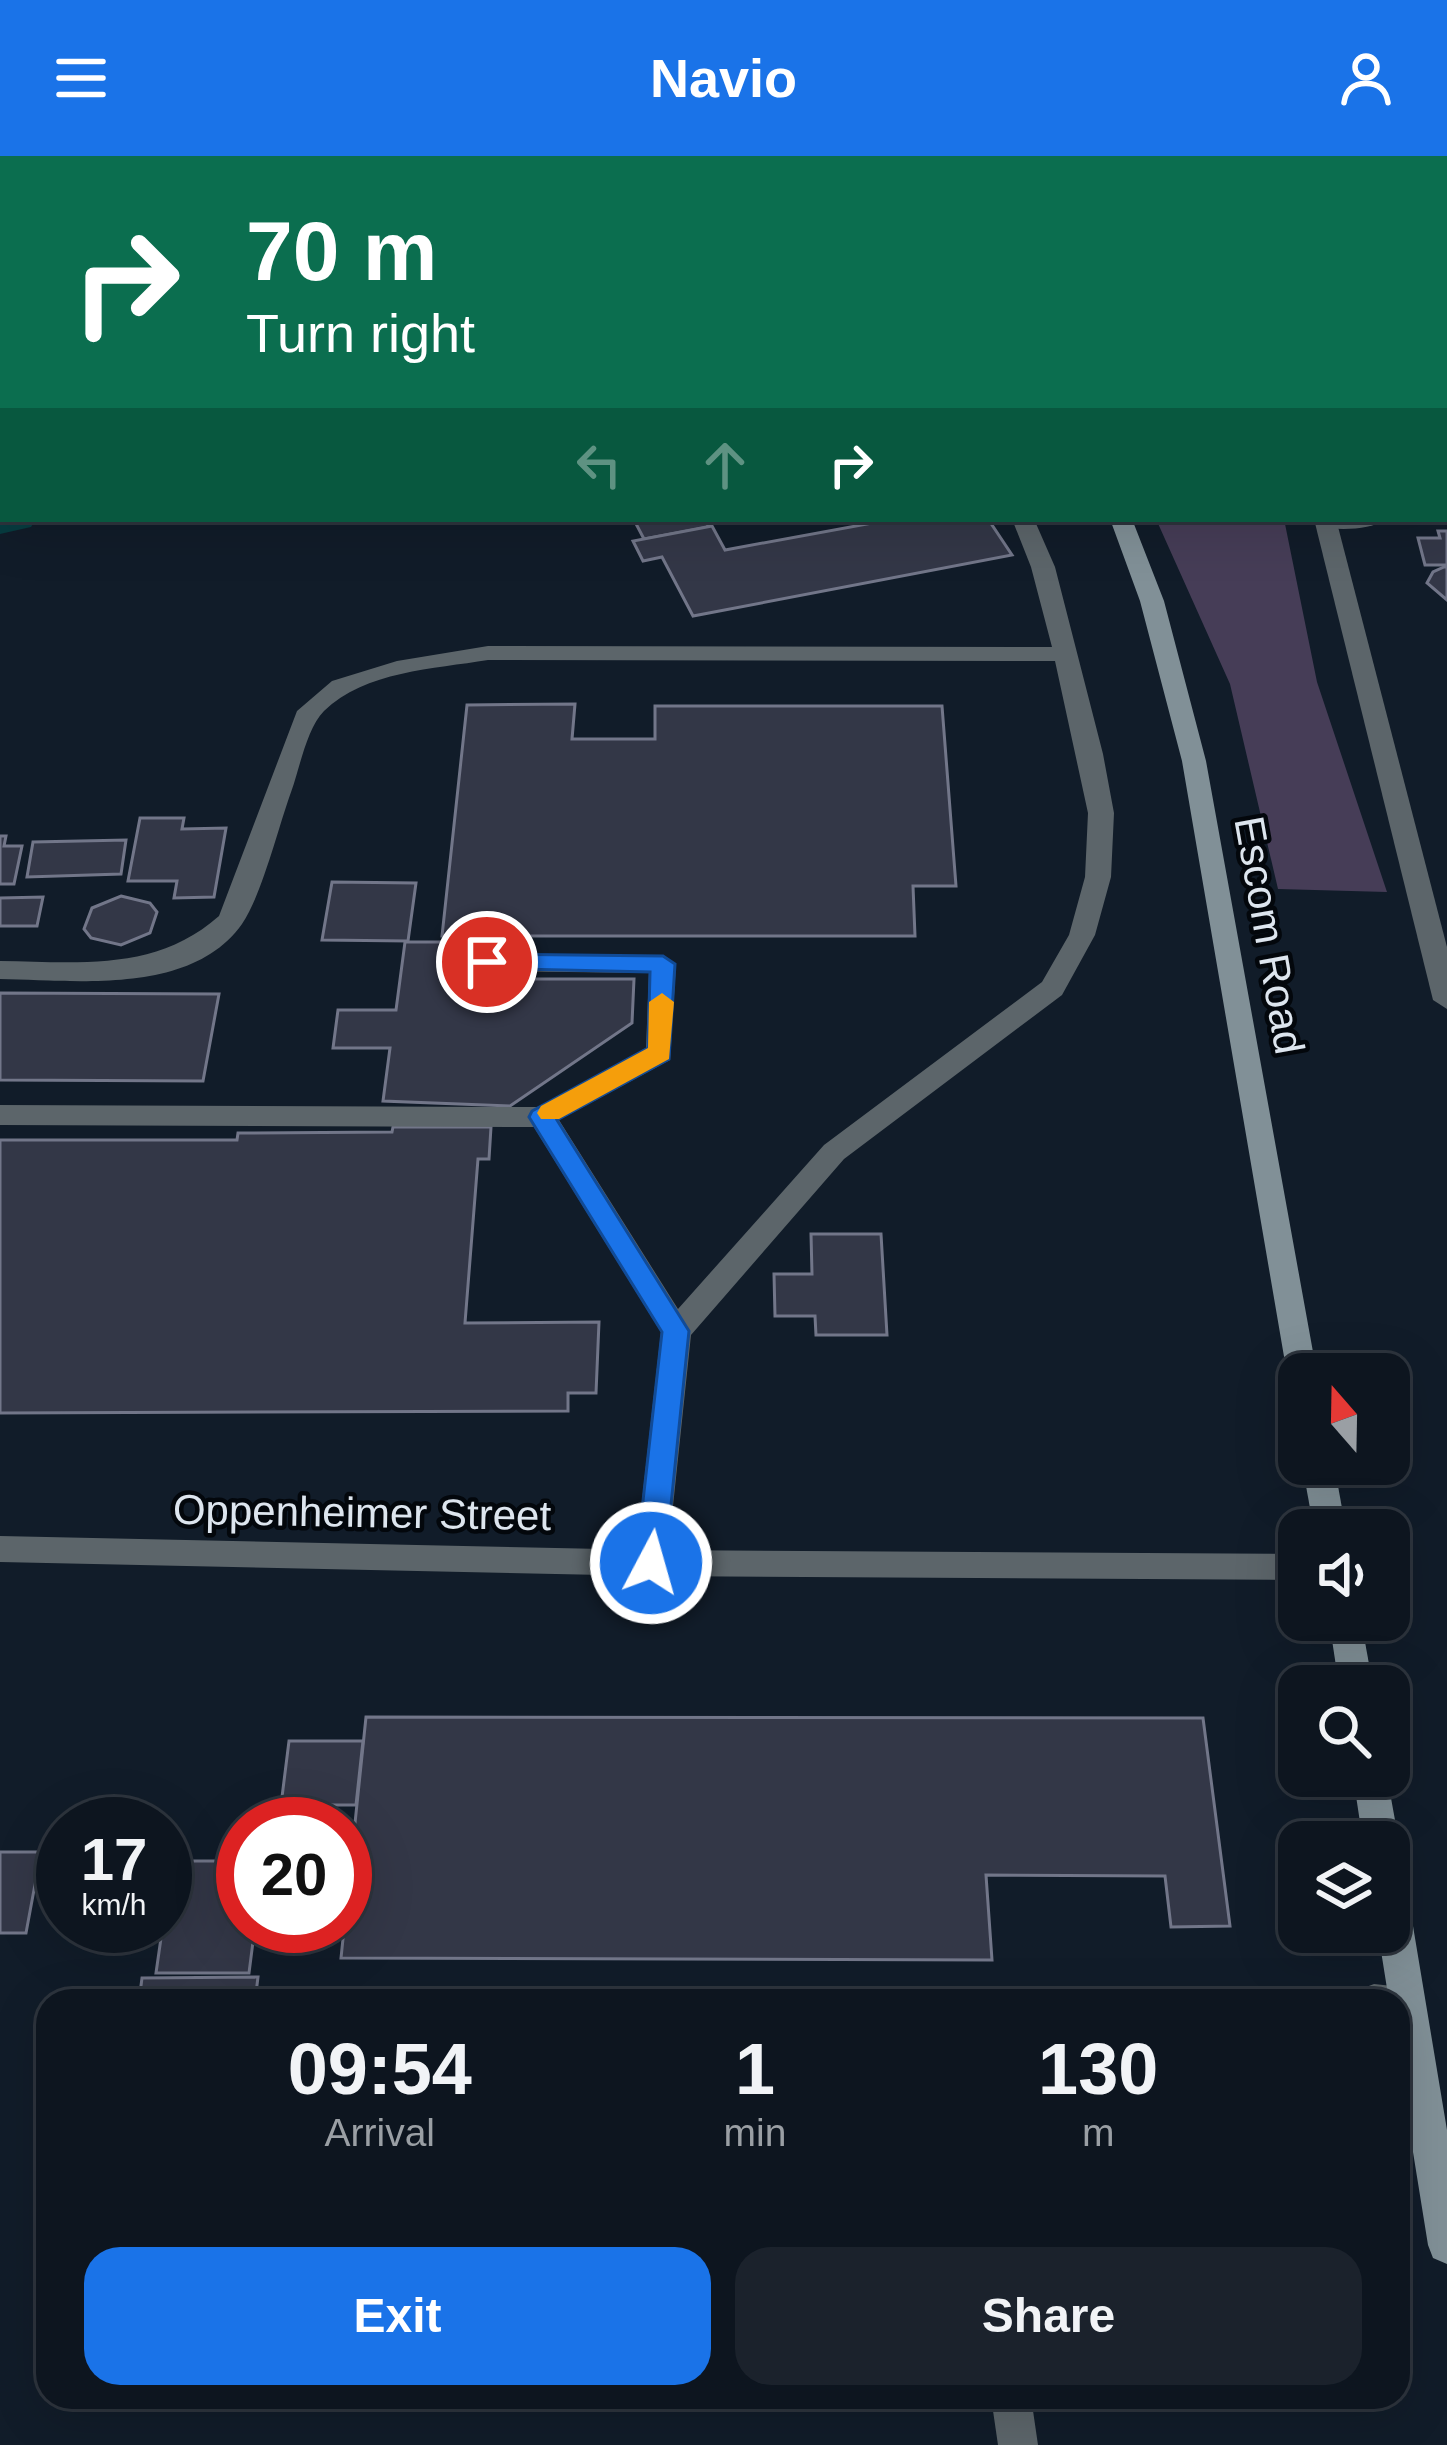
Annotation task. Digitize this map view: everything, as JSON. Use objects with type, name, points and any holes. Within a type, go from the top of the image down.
[{"type":"street","points":[[651,1563],[676,1331],[834,1152],[1052,988],[1082,935],[1098,877],[1101,813],[1066,654],[1043,567],[1024,522]]},
{"type":"street","name":"Escom Road","points":[[1121,522],[1152,602],[1194,761],[1298,1353]]},
{"type":"street","points":[[1327,522],[1447,1000]]},
{"type":"street","points":[[0,970],[136,971],[179,959],[210,943],[231,920],[309,710],[341,686],[397,668],[511,652],[1066,654]]},
{"type":"street","points":[[0,1115],[542,1117],[660,1053],[663,964],[487,962]]},
{"type":"street","points":[[542,1117],[676,1331]]},
{"type":"street","name":"Oppenheimer Street","points":[[0,1549],[651,1563],[1278,1567]]},
{"type":"street","points":[[1390,1953],[1390,1989]]},
{"type":"street","points":[[1410,2087],[1447,2245]]},
{"type":"street","points":[[1013,2409],[1018,2445]]},
{"type":"shaded area","points":[[1157,522],[1285,522],[1317,682],[1387,892],[1278,889],[1230,684]]},
{"type":"building","points":[[635,522],[706,522],[709,527],[644,539]]},
{"type":"building","points":[[878,522],[990,522],[1012,555],[693,616],[662,557],[643,561],[633,541],[712,526],[725,550]]},
{"type":"building","points":[[1438,531],[1447,531],[1447,565],[1425,565],[1418,538],[1440,538]]},
{"type":"building","points":[[1444,567],[1447,600],[1427,583],[1433,572]]},
{"type":"building","points":[[575,704],[572,739],[655,739],[655,706],[942,706],[956,886],[913,886],[915,936],[442,936],[467,705]]},
{"type":"building","points":[[140,818],[184,818],[182,829],[226,828],[214,897],[174,898],[177,881],[128,881]]},
{"type":"building","points":[[0,836],[6,836],[4,846],[22,846],[14,884],[0,884]]},
{"type":"building","points":[[126,840],[121,874],[27,877],[33,842]]},
{"type":"building","points":[[332,882],[416,883],[408,941],[322,940]]},
{"type":"building","points":[[121,896],[150,903],[157,912],[150,933],[121,945],[91,938],[84,929],[92,908]]},
{"type":"building","points":[[43,897],[37,926],[0,926],[0,898]]},
{"type":"building","points":[[405,942],[471,942],[468,979],[634,979],[632,1023],[510,1106],[383,1101],[390,1048],[333,1048],[338,1010],[396,1010]]},
{"type":"building","points":[[0,993],[219,994],[203,1081],[0,1080]]},
{"type":"building","points":[[393,1127],[491,1127],[489,1159],[478,1159],[465,1323],[599,1322],[596,1393],[568,1393],[568,1411],[0,1413],[0,1140],[237,1140],[238,1133],[392,1132]]},
{"type":"building","points":[[811,1234],[881,1234],[887,1335],[816,1335],[815,1316],[775,1316],[774,1274],[812,1274]]},
{"type":"building","points":[[366,1717],[1203,1718],[1230,1926],[1171,1927],[1165,1876],[986,1875],[992,1960],[341,1958],[342,1953],[372,1953],[372,1797],[358,1797]]},
{"type":"building","points":[[289,1741],[363,1741],[357,1797],[282,1797]]},
{"type":"building","points":[[0,1852],[36,1852],[26,1933],[0,1933]]},
{"type":"building","points":[[192,1861],[216,1861],[216,1953],[252,1953],[249,1973],[156,1973],[159,1953],[192,1953]]},
{"type":"building","points":[[258,1977],[256,1989],[141,1989],[142,1978]]},
{"type":"slow traffic","points":[[550,1113],[660,1053],[662,1002]]},
{"type":"route","points":[[487,962],[663,964],[660,1053],[542,1117],[676,1331],[651,1563]]}]
